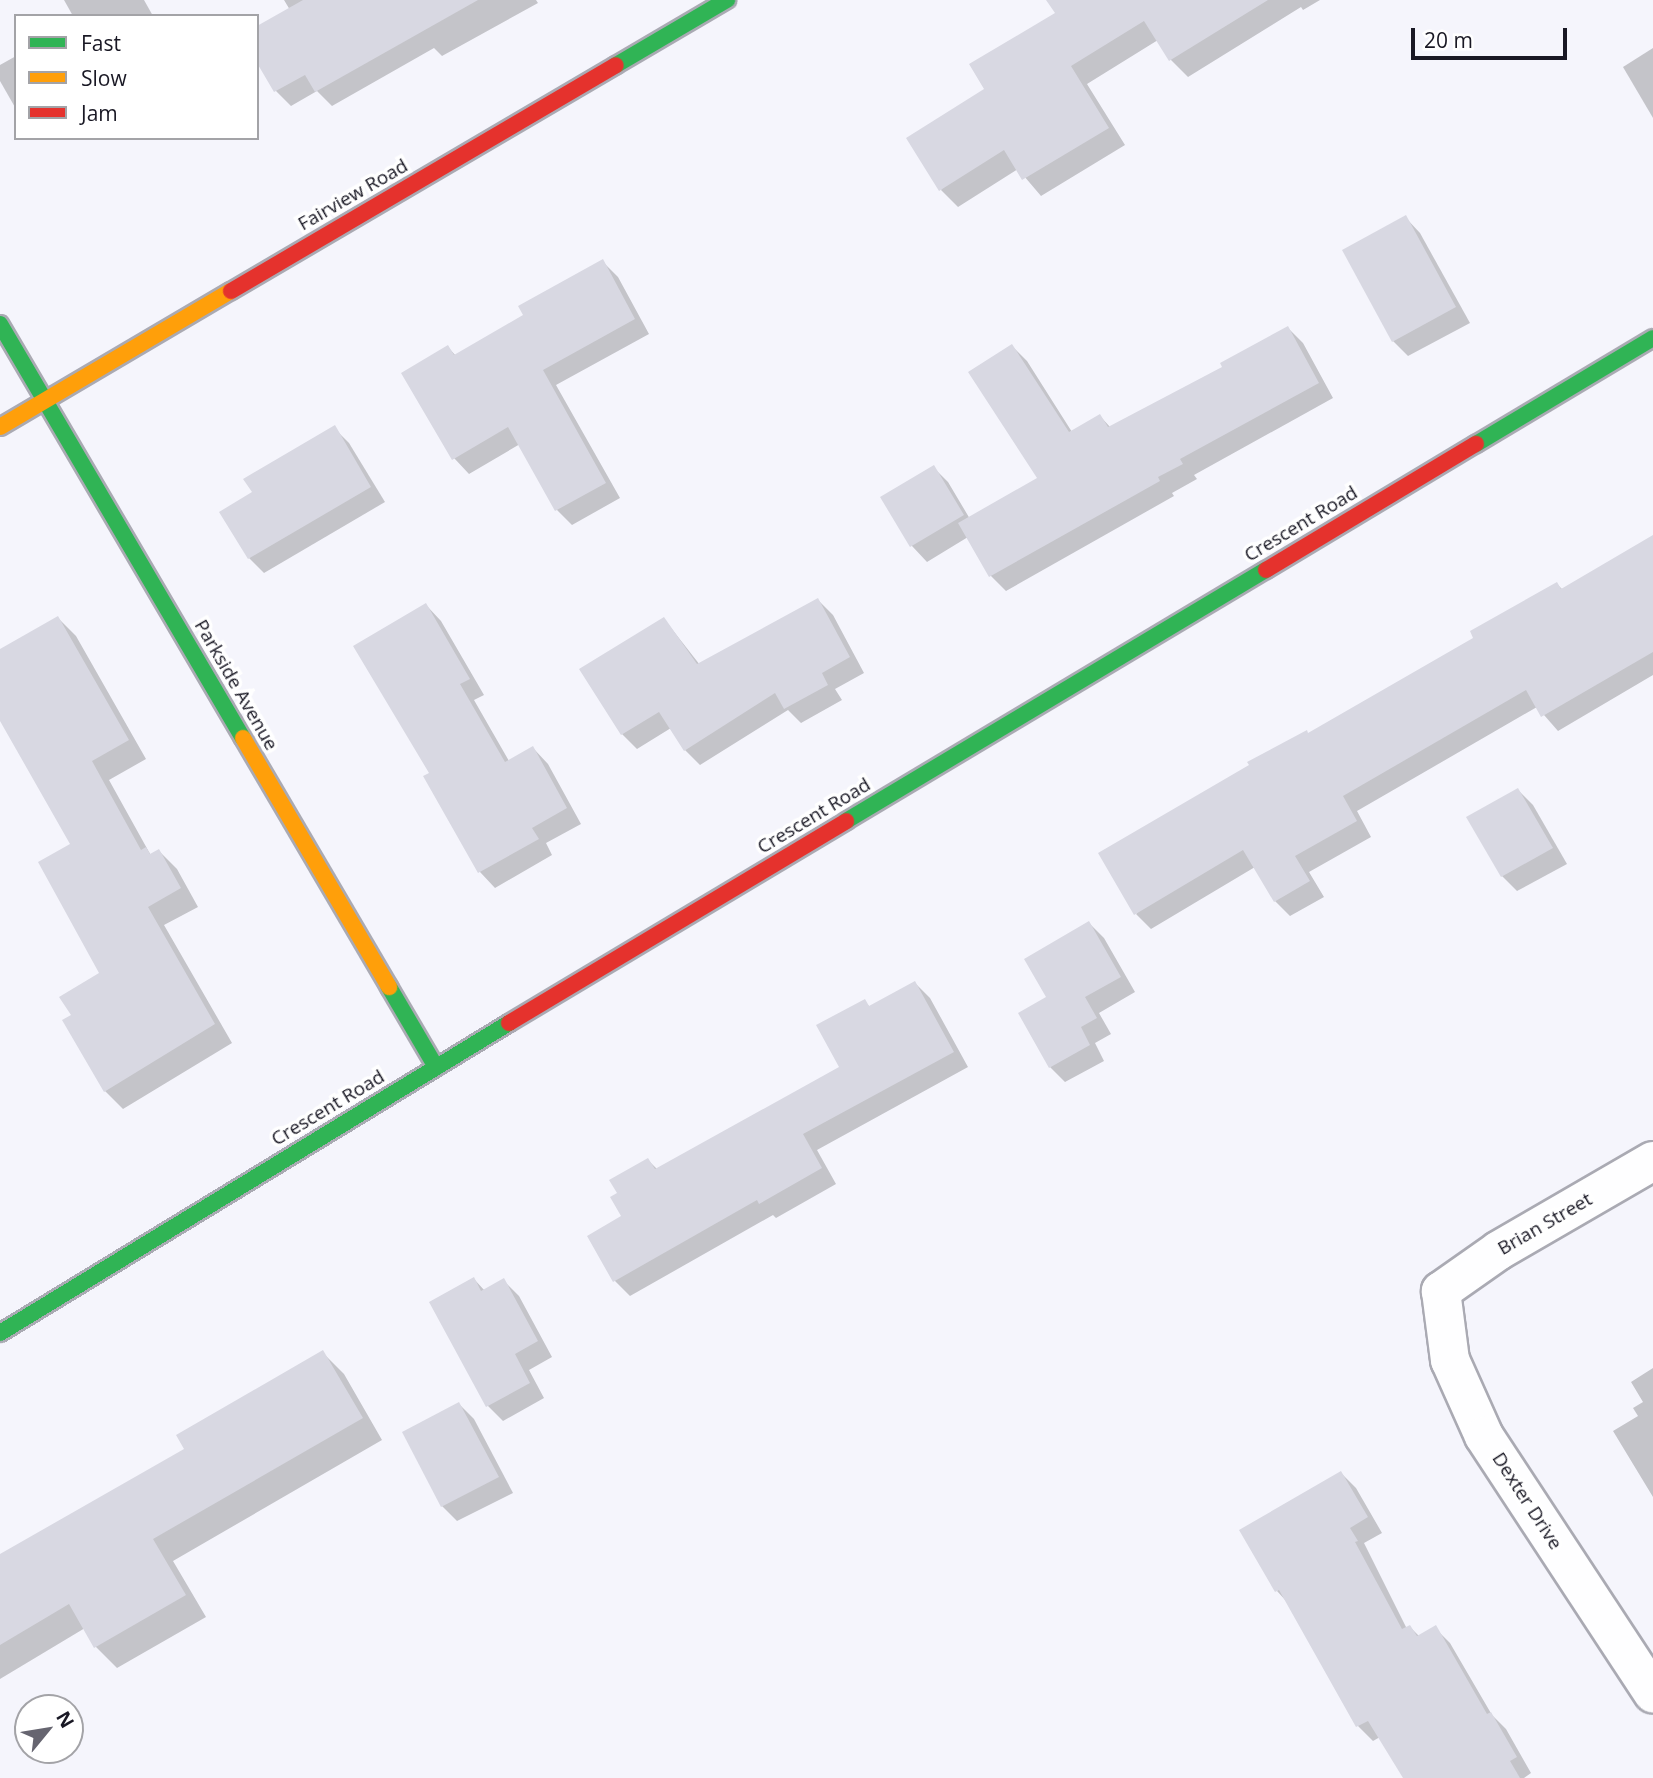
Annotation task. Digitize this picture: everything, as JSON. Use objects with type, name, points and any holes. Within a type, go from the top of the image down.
[{"type":"street","name":"Fairview Road","points":[[0,427],[727,0]]},
{"type":"street","name":"Parkside Avenue","points":[[0,324],[436,1067]]},
{"type":"street","name":"Crescent Road","points":[[0,1334],[436,1067],[1653,338]]},
{"type":"street","name":"Brian Street","points":[[1441,1292],[1498,1251],[1653,1161]]},
{"type":"street","name":"Dexter Drive","points":[[1441,1292],[1450,1360],[1484,1436],[1653,1693]]},
{"type":"building","points":[[303,0],[478,0],[315,92],[305,75],[274,92],[259,66],[259,25]]},
{"type":"building","points":[[1046,0],[1268,0],[1169,61],[1144,21],[1071,66],[1109,128],[1022,180],[1004,150],[939,191],[906,138],[984,89],[969,64],[1055,13]]},
{"type":"building","points":[[1406,215],[1456,307],[1392,342],[1342,250]]},
{"type":"building","points":[[603,259],[635,319],[543,370],[606,483],[555,511],[508,427],[452,460],[401,373],[448,345],[454,355],[523,315],[518,306]]},
{"type":"building","points":[[1288,326],[1319,383],[1180,459],[1183,464],[1158,477],[1160,481],[989,577],[958,523],[1037,478],[968,372],[1012,344],[1069,432],[1100,414],[1108,427],[1222,367],[1220,363]]},
{"type":"building","points":[[335,425],[371,487],[248,559],[219,512],[252,492],[243,479]]},
{"type":"building","points":[[934,465],[964,515],[910,547],[880,497]]},
{"type":"building","points":[[1653,535],[1653,652],[1541,717],[1526,690],[1343,796],[1357,821],[1295,856],[1310,881],[1274,902],[1243,850],[1134,915],[1098,853],[1249,765],[1247,762],[1307,730],[1308,733],[1473,638],[1470,631],[1557,582],[1561,589]]},
{"type":"building","points":[[818,598],[850,657],[822,673],[828,685],[784,709],[775,693],[684,751],[659,712],[621,735],[579,669],[664,617],[697,664]]},
{"type":"building","points":[[426,603],[470,679],[460,684],[505,762],[533,746],[567,808],[532,828],[539,839],[478,873],[423,776],[429,773],[353,646]]},
{"type":"building","points":[[58,616],[129,740],[92,761],[141,850],[146,847],[150,854],[159,849],[181,888],[148,907],[215,1024],[104,1092],[62,1020],[71,1015],[59,997],[99,973],[38,862],[70,844],[0,721],[0,649]]},
{"type":"building","points":[[1518,788],[1553,848],[1501,877],[1466,817]]},
{"type":"building","points":[[1089,921],[1121,977],[1085,997],[1097,1018],[1081,1027],[1090,1045],[1049,1068],[1018,1013],[1046,997],[1024,959]]},
{"type":"building","points":[[915,981],[954,1052],[803,1134],[822,1168],[759,1204],[757,1200],[613,1282],[587,1236],[621,1216],[610,1197],[617,1193],[609,1180],[648,1158],[655,1169],[839,1067],[816,1025],[865,999],[869,1006]]},
{"type":"building","points":[[474,1277],[481,1291],[504,1278],[538,1341],[515,1354],[530,1383],[486,1407],[429,1302]]},
{"type":"building","points":[[323,1350],[363,1418],[153,1539],[186,1595],[94,1648],[69,1604],[0,1645],[0,1554],[184,1449],[176,1435]]},
{"type":"building","points":[[459,1402],[499,1477],[441,1507],[402,1432]]},
{"type":"building","points":[[1341,1471],[1368,1517],[1350,1528],[1358,1541],[1355,1542],[1402,1629],[1410,1625],[1417,1636],[1436,1625],[1487,1714],[1491,1712],[1517,1757],[1510,1761],[1520,1778],[1403,1778],[1368,1721],[1356,1727],[1279,1590],[1275,1592],[1239,1530]]},
{"type":"traffic: fast","points":[[616,65],[727,0]]},
{"type":"traffic: fast","points":[[0,324],[243,738]]},
{"type":"traffic: fast","points":[[1476,444],[1653,338]]},
{"type":"traffic: fast","points":[[846,821],[1266,570]]},
{"type":"traffic: fast","points":[[389,987],[436,1067]]},
{"type":"traffic: fast","points":[[0,1333],[509,1023]]},
{"type":"traffic: slow","points":[[0,427],[231,291]]},
{"type":"traffic: slow","points":[[243,738],[389,987]]},
{"type":"traffic: jam","points":[[231,291],[616,65]]},
{"type":"traffic: jam","points":[[1266,570],[1476,444]]},
{"type":"traffic: jam","points":[[509,1023],[846,821]]}]
